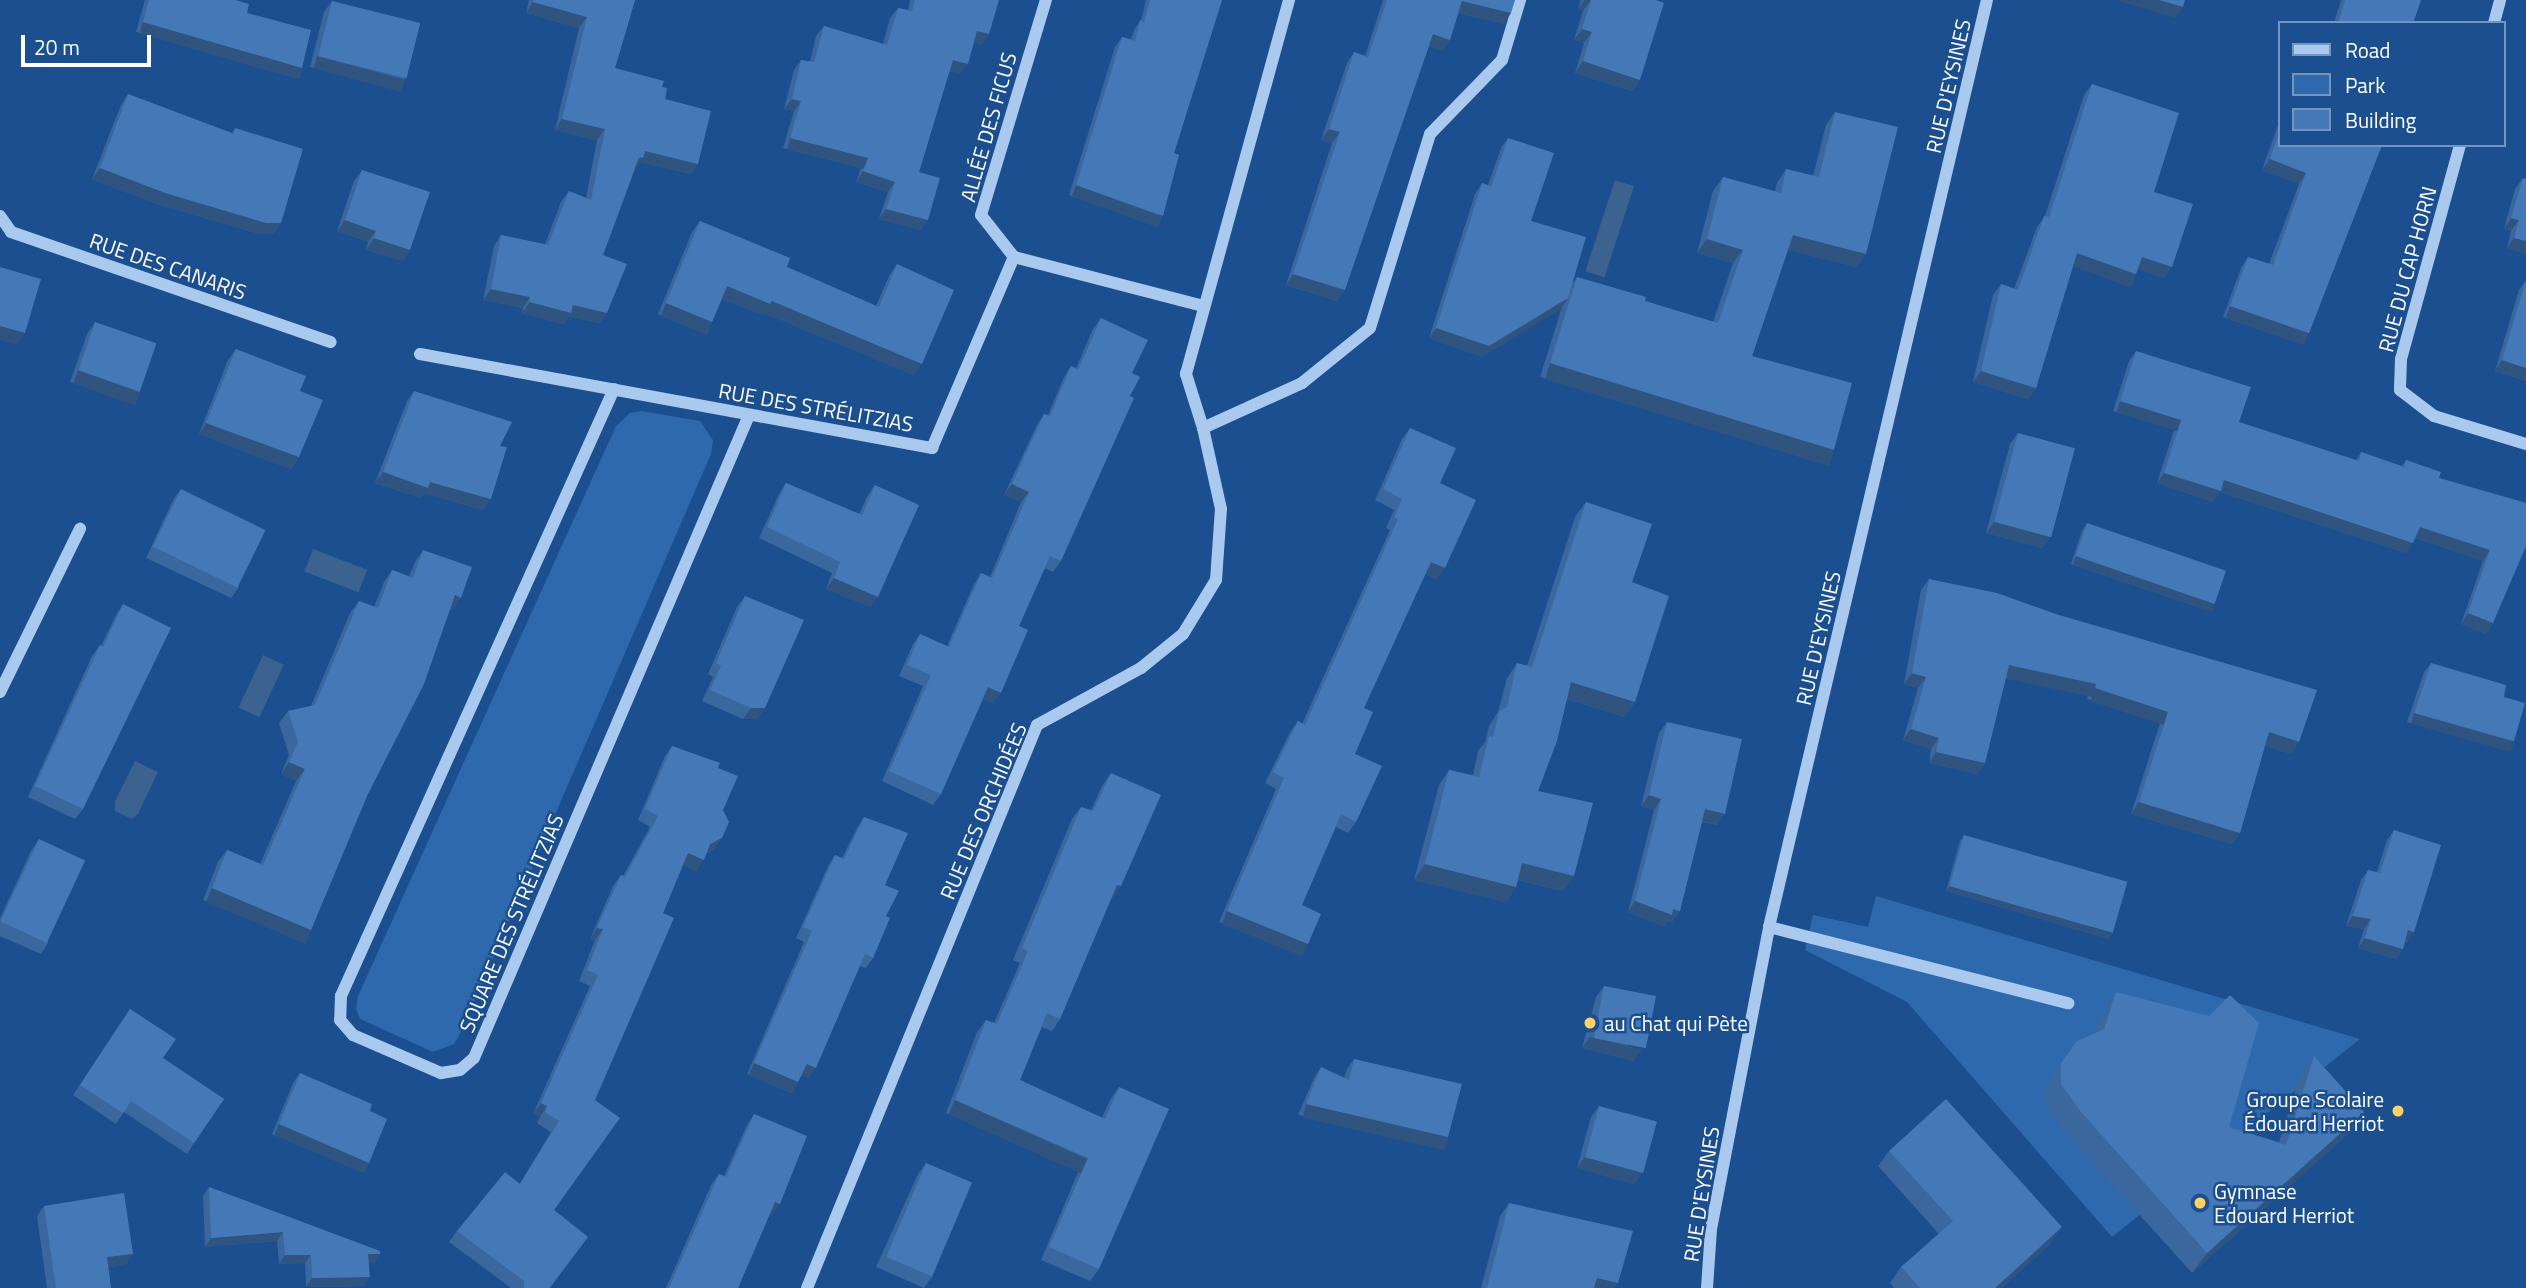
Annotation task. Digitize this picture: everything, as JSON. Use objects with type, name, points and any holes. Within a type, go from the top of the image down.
[{"type":"street","name":"ALLÉE DES FICUS","points":[[1014,257],[981,215],[1046,0]]},
{"type":"street","points":[[1289,0],[1186,374],[1203,428],[1302,383],[1370,328],[1430,134],[1502,60],[1520,0]]},
{"type":"street","name":"RUE D'EYSINES","points":[[1707,1288],[1711,1229],[1769,927],[1987,0]]},
{"type":"street","points":[[2495,21],[2500,0]]},
{"type":"street","name":"RUE DU CAP HORN","points":[[2459,147],[2401,359],[2400,390],[2434,416],[2526,444]]},
{"type":"street","name":"RUE DES CANARIS","points":[[0,216],[11,232],[331,342]]},
{"type":"street","points":[[1014,257],[1204,306]]},
{"type":"street","name":"RUE DES STRÉLITZIAS","points":[[420,354],[932,448],[1014,257]]},
{"type":"street","name":"SQUARE DES STRÉLITZIAS","points":[[614,390],[341,996],[340,1020],[353,1035],[441,1073],[460,1070],[474,1058],[749,415]]},
{"type":"street","name":"RUE DES ORCHIDÉES","points":[[807,1288],[1037,725],[1141,668],[1183,634],[1216,580],[1221,509],[1203,428]]},
{"type":"street","points":[[0,692],[80,529]]},
{"type":"street","points":[[1769,927],[2068,1003]]},
{"type":"green space","points":[[642,411],[700,421],[713,440],[711,454],[462,1030],[454,1044],[433,1052],[360,1019],[356,1009],[358,996],[616,426],[630,413]]},
{"type":"green space","points":[[1876,896],[2360,1039],[2112,1237],[1907,1002],[1805,950],[1813,915],[1868,927]]},
{"type":"shaded area","points":[[1615,180],[1634,186],[1604,277],[1585,271]]},
{"type":"shaded area","points":[[313,549],[367,570],[359,592],[304,571]]},
{"type":"shaded area","points":[[263,655],[284,665],[259,717],[238,708]]},
{"type":"shaded area","points":[[135,761],[158,772],[138,814],[132,819],[115,811],[115,801]]},
{"type":"building","points":[[149,0],[235,0],[249,4],[247,13],[311,30],[302,68],[143,22]]},
{"type":"building","points":[[635,0],[615,68],[664,81],[662,87],[667,88],[665,99],[711,111],[698,164],[645,151],[643,158],[639,157],[603,255],[627,264],[607,313],[573,305],[571,313],[530,302],[530,297],[491,289],[501,235],[548,245],[569,191],[591,200],[605,129],[562,119],[587,17],[533,2]]},
{"type":"building","points":[[915,0],[999,0],[989,34],[977,31],[968,64],[953,60],[919,172],[940,178],[928,220],[886,209],[895,182],[863,171],[868,158],[790,138],[801,101],[792,99],[801,60],[814,62],[824,26],[887,45],[898,8],[912,11]]},
{"type":"building","points":[[1150,0],[1222,0],[1174,153],[1179,155],[1163,216],[1076,185],[1122,37],[1135,41],[1140,20],[1144,22]]},
{"type":"building","points":[[1387,0],[1515,0],[1511,13],[1462,1],[1450,40],[1433,34],[1345,290],[1293,274],[1340,132],[1329,129],[1354,52],[1368,57]]},
{"type":"building","points":[[1591,0],[1656,0],[1664,3],[1640,80],[1583,61],[1592,32],[1582,29]]},
{"type":"building","points":[[2159,0],[2185,0],[2183,7]]},
{"type":"building","points":[[2345,0],[2421,0],[2414,21],[2339,21]]},
{"type":"building","points":[[332,1],[420,23],[407,78],[318,56]]},
{"type":"building","points":[[2092,84],[2179,113],[2154,192],[2193,204],[2172,267],[2142,257],[2136,274],[2077,253],[2036,388],[1981,371],[2001,284],[2018,290],[2044,216],[2049,217]]},
{"type":"building","points":[[128,94],[234,134],[235,128],[303,149],[281,223],[266,223],[165,193],[100,168]]},
{"type":"building","points":[[1835,112],[1898,127],[1866,254],[1793,235],[1752,356],[1852,383],[1834,450],[1550,363],[1577,277],[1646,297],[1645,301],[1718,323],[1743,250],[1707,239],[1723,177],[1781,193],[1786,169],[1819,177]]},
{"type":"building","points":[[2278,136],[2278,147],[2381,147],[2309,333],[2230,306],[2248,257],[2273,265],[2306,173],[2270,159]]},
{"type":"building","points":[[1508,138],[1554,153],[1531,221],[1586,237],[1568,298],[1489,346],[1436,328],[1482,183],[1491,187]]},
{"type":"building","points":[[362,170],[430,192],[410,250],[374,238],[376,231],[345,220]]},
{"type":"building","points":[[2523,178],[2526,179],[2526,241],[2514,238],[2519,220],[2511,218]]},
{"type":"building","points":[[700,221],[790,258],[787,267],[879,307],[897,264],[954,290],[922,364],[772,301],[770,304],[727,286],[712,322],[666,303]]},
{"type":"building","points":[[0,267],[41,279],[25,333],[0,326]]},
{"type":"building","points":[[2526,280],[2526,368],[2502,360]]},
{"type":"building","points":[[1101,318],[1148,340],[1132,373],[1140,377],[1130,396],[1134,398],[1061,561],[1050,556],[1019,626],[1028,630],[1001,693],[988,687],[941,794],[889,771],[931,675],[907,665],[920,634],[949,647],[981,573],[992,578],[1029,492],[1012,484],[1044,414],[1050,416],[1071,366],[1078,370]]},
{"type":"building","points":[[95,322],[156,343],[140,391],[78,370]]},
{"type":"building","points":[[236,349],[306,376],[300,391],[323,400],[299,457],[206,423]]},
{"type":"building","points":[[2136,351],[2251,387],[2239,422],[2359,461],[2361,452],[2404,467],[2406,460],[2441,472],[2439,478],[2526,503],[2526,546],[2493,623],[2468,613],[2490,550],[2420,527],[2413,543],[2224,480],[2221,491],[2164,473],[2181,420],[2120,401]]},
{"type":"building","points":[[414,391],[512,422],[500,446],[507,447],[491,499],[430,482],[428,488],[383,472]]},
{"type":"building","points":[[1410,428],[1456,448],[1440,483],[1476,500],[1445,568],[1431,562],[1364,708],[1373,712],[1355,754],[1382,766],[1356,822],[1341,814],[1302,905],[1321,914],[1308,944],[1227,911],[1284,778],[1273,772],[1298,721],[1305,725],[1398,519],[1394,517],[1402,499],[1383,489]]},
{"type":"building","points":[[2018,433],[2075,448],[2051,537],[1994,522]]},
{"type":"building","points":[[786,483],[862,515],[875,485],[919,505],[878,597],[834,578],[840,562],[767,527]]},
{"type":"building","points":[[181,489],[265,530],[237,588],[153,547]]},
{"type":"building","points":[[1586,502],[1652,524],[1632,582],[1669,596],[1635,702],[1571,682],[1557,741],[1538,791],[1593,803],[1574,876],[1522,863],[1516,887],[1425,864],[1449,770],[1479,777],[1489,736],[1493,737],[1499,711],[1507,707],[1517,663],[1532,667]]},
{"type":"building","points":[[2087,523],[2226,571],[2215,604],[2076,556]]},
{"type":"building","points":[[423,550],[472,567],[461,598],[455,595],[424,684],[367,796],[311,930],[212,888],[227,850],[263,865],[305,769],[289,762],[298,742],[288,711],[315,705],[359,601],[378,608],[392,570],[413,578]]},
{"type":"building","points":[[1929,579],[1997,593],[2059,615],[2317,690],[2299,742],[2269,732],[2240,833],[2139,802],[2168,712],[2095,688],[2096,684],[2009,665],[1985,763],[1936,752],[1939,738],[1911,729],[1926,677],[1912,673]]},
{"type":"building","points":[[745,596],[804,620],[765,708],[751,708],[710,690],[721,666],[716,663]]},
{"type":"building","points":[[123,604],[171,628],[83,809],[35,786],[100,645],[103,647]]},
{"type":"building","points":[[2431,663],[2506,685],[2504,697],[2525,703],[2514,741],[2414,713]]},
{"type":"building","points":[[1667,722],[1742,739],[1725,814],[1705,809],[1680,911],[1673,909],[1672,915],[1635,901],[1661,799],[1649,795]]},
{"type":"building","points":[[672,746],[720,763],[718,768],[738,776],[723,810],[729,822],[722,838],[710,844],[704,860],[688,853],[663,913],[674,918],[595,1100],[620,1118],[554,1210],[588,1237],[549,1288],[524,1288],[524,1281],[457,1231],[505,1172],[520,1184],[559,1121],[545,1112],[547,1106],[541,1103],[598,975],[587,970],[603,929],[597,928],[621,875],[625,877],[658,816],[645,809]]},
{"type":"building","points":[[1111,773],[1161,795],[1121,886],[1117,885],[1060,1019],[1047,1013],[1020,1080],[1105,1119],[1119,1087],[1169,1109],[1099,1269],[1049,1247],[1088,1158],[955,1100],[986,1020],[997,1024],[1028,951],[1022,948],[1081,807],[1093,811]]},
{"type":"building","points":[[864,817],[908,833],[885,885],[899,891],[886,916],[890,918],[873,958],[865,954],[816,1068],[807,1064],[798,1082],[754,1063],[812,931],[803,927],[835,855],[844,859]]},
{"type":"building","points":[[2394,830],[2441,845],[2414,932],[2408,930],[2403,949],[2365,938],[2371,919],[2353,916],[2368,870],[2380,873]]},
{"type":"building","points":[[1964,835],[2127,882],[2113,933],[1949,886]]},
{"type":"building","points":[[39,839],[85,861],[47,943],[1,921]]},
{"type":"building","points":[[1604,986],[1656,996],[1646,1048],[1594,1038]]},
{"type":"building","name":"Gymnase Edouard Herriot","points":[[2116,992],[2209,1016],[2230,995],[2259,1023],[2229,1127],[2286,1145],[2314,1056],[2364,1112],[2207,1253],[2081,1112],[2061,1084],[2061,1063],[2077,1041],[2104,1029]]},
{"type":"building","points":[[130,1009],[176,1039],[163,1058],[224,1099],[194,1143],[131,1101],[123,1113],[80,1085]]},
{"type":"building","points":[[1354,1059],[1462,1084],[1448,1137],[1306,1104],[1321,1067],[1349,1080]]},
{"type":"building","points":[[300,1073],[372,1104],[370,1111],[387,1119],[369,1163],[279,1124]]},
{"type":"building","points":[[1946,1099],[2062,1227],[1995,1288],[1920,1288],[1901,1267],[1953,1221],[1889,1151]]},
{"type":"building","points":[[1599,1106],[1657,1122],[1643,1173],[1585,1157]]},
{"type":"building","points":[[754,1114],[807,1136],[780,1204],[775,1202],[738,1288],[669,1288],[719,1174],[726,1177]]},
{"type":"building","points":[[926,1163],[972,1183],[932,1276],[886,1257]]},
{"type":"building","points":[[209,1187],[380,1251],[380,1254],[368,1254],[370,1277],[312,1278],[311,1255],[285,1255],[283,1232],[211,1238]]},
{"type":"building","points":[[124,1193],[133,1254],[107,1257],[111,1288],[56,1288],[44,1206]]},
{"type":"building","points":[[1509,1203],[1633,1231],[1618,1283],[1597,1278],[1594,1288],[1487,1288]]},
{"type":"place","name":"au Chat qui Pète","points":[[1590,1023]]},
{"type":"place","name":"Groupe Scolaire Édouard Herriot","points":[[2398,1111]]},
{"type":"place","name":"Gymnase Edouard Herriot","points":[[2200,1203]]}]
